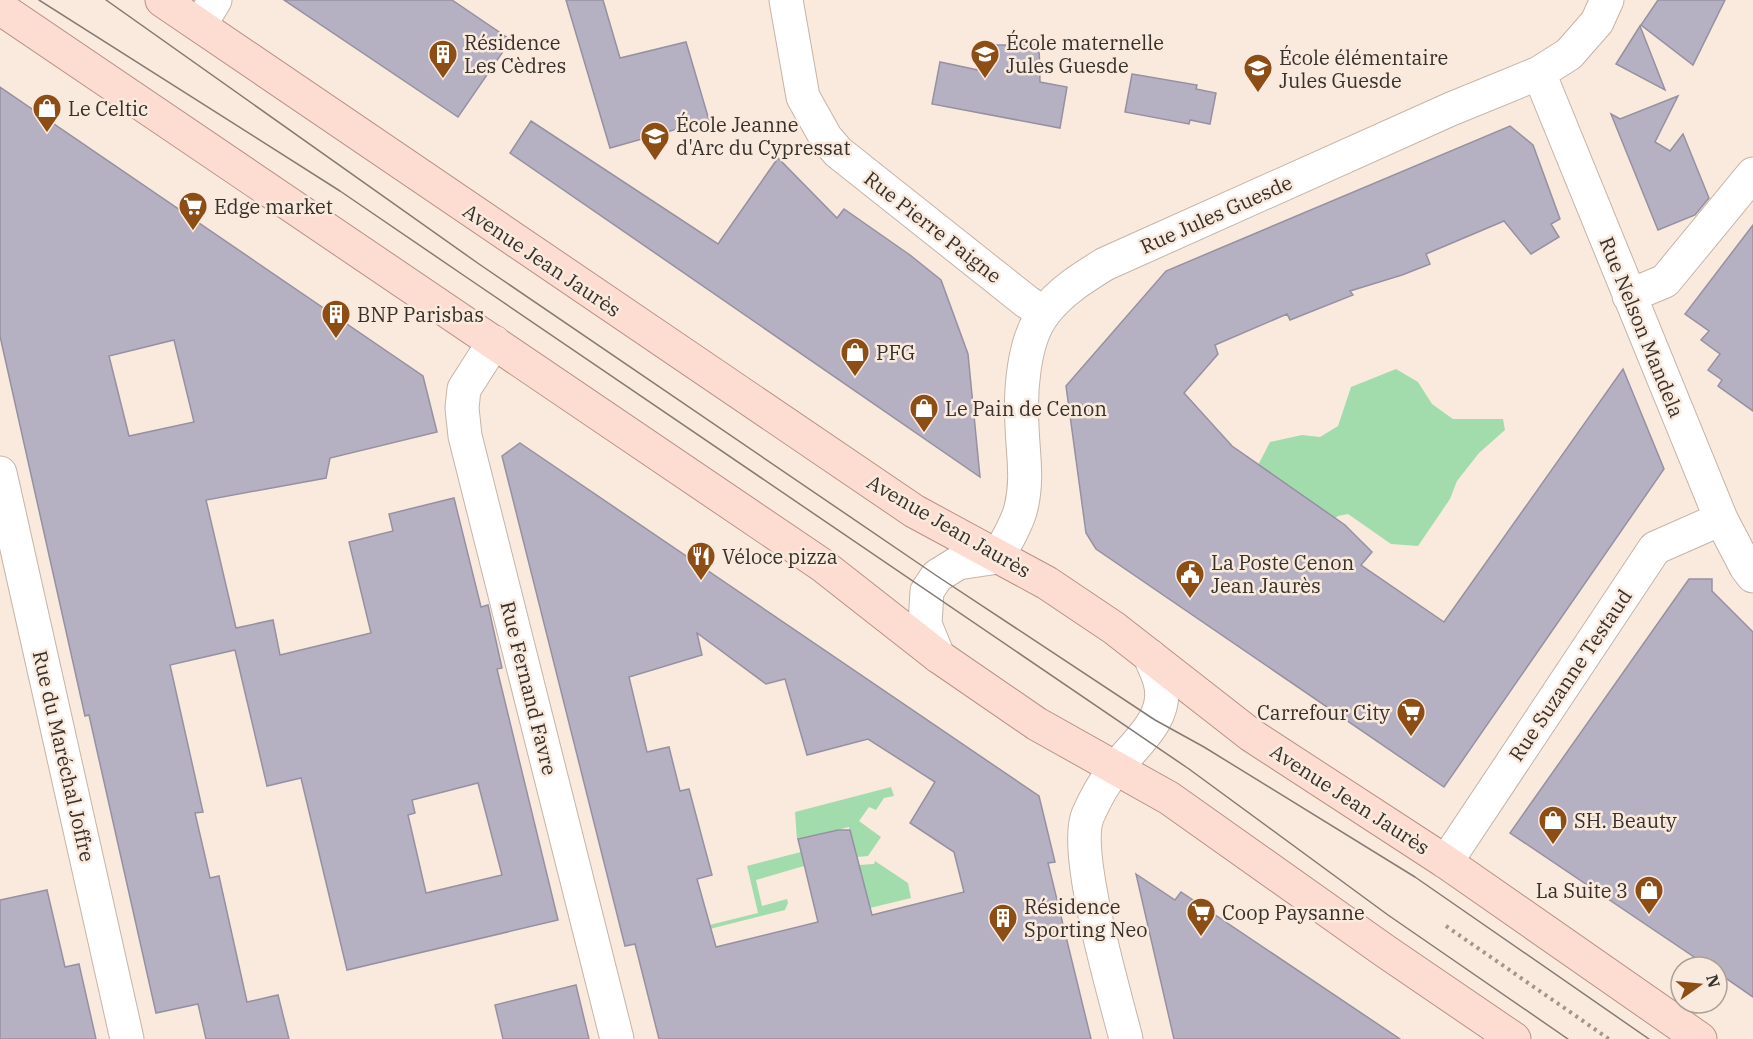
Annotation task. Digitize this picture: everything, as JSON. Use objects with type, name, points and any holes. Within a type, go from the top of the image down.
[{"type":"main road","name":"Avenue Jean Jaurès","points":[[162,0],[207,13],[511,239],[914,511],[1047,583],[1114,628],[1251,735],[1446,862],[1700,1039]]},
{"type":"main road","points":[[0,8],[822,565],[938,656],[1037,724],[1169,798],[1514,1039]]},
{"type":"street","name":"Rue Pierre Paigne","points":[[786,0],[803,97],[826,138],[847,159],[1027,302],[1044,313]]},
{"type":"street","name":"Rue Jules Guesde","points":[[998,557],[1021,508],[1026,472],[1021,384],[1030,343],[1044,313],[1073,284],[1105,264],[1451,109],[1539,73],[1569,54],[1597,22],[1607,0]]},
{"type":"street","name":"Rue Nelson Mandela","points":[[1539,73],[1721,519],[1753,576]]},
{"type":"street","points":[[1629,296],[1665,281],[1753,174]]},
{"type":"street","name":"Rue Fernand Favre","points":[[494,342],[464,389],[462,408],[465,436],[616,1039]]},
{"type":"street","name":"Rue du Maréchal Joffre","points":[[0,473],[127,1039]]},
{"type":"street","name":"Rue Suzanne Testaud","points":[[1446,862],[1655,548],[1721,519]]},
{"type":"street","points":[[938,656],[925,624],[927,591],[937,576],[958,563],[998,557]]},
{"type":"street","points":[[1126,1039],[1091,894],[1083,839],[1087,817],[1115,769],[1155,720],[1161,703],[1161,683],[1150,656]]},
{"type":"path","points":[[1446,926],[1609,1039]]},
{"type":"green space","points":[[1396,369],[1418,382],[1432,404],[1453,419],[1503,419],[1505,430],[1479,453],[1457,481],[1450,499],[1418,546],[1391,544],[1348,514],[1338,516],[1298,549],[1240,500],[1270,442],[1302,435],[1320,437],[1338,426],[1351,387]]},
{"type":"green space","points":[[891,787],[894,796],[884,798],[876,810],[869,807],[859,821],[881,837],[868,856],[857,857],[849,827],[797,840],[795,812]]},
{"type":"green space","points":[[801,852],[804,866],[756,880],[762,906],[787,899],[785,910],[694,933],[693,929],[758,913],[747,866]]},
{"type":"green space","points":[[875,861],[908,883],[911,898],[870,908],[859,865],[874,864]]},
{"type":"building","name":"Résidence Les Cèdres","points":[[284,0],[452,0],[511,40],[458,117]]},
{"type":"building","points":[[566,0],[603,0],[620,58],[686,42],[709,120],[610,148]]},
{"type":"building","points":[[1658,0],[1725,0],[1693,65],[1641,25]]},
{"type":"building","points":[[1640,26],[1665,90],[1616,64]]},
{"type":"building","points":[[977,45],[1039,45],[1040,82],[1067,87],[1060,128],[932,104],[940,62],[978,70]]},
{"type":"building","points":[[1132,74],[1197,85],[1196,89],[1216,93],[1210,124],[1190,120],[1189,124],[1125,112]]},
{"type":"building","points":[[0,87],[423,376],[437,432],[330,458],[326,478],[206,500],[236,628],[273,620],[280,655],[371,633],[349,542],[393,531],[389,514],[454,498],[481,607],[488,605],[502,668],[497,669],[558,920],[347,970],[301,778],[267,786],[235,650],[170,665],[203,812],[195,813],[210,878],[219,876],[247,1002],[278,995],[289,1039],[206,1039],[198,1004],[156,1013],[89,715],[85,716],[0,336]],"holes":[[[174,340],[194,422],[129,436],[109,356]],[[478,783],[502,875],[426,893],[408,815],[415,813],[412,800]]]},
{"type":"building","points":[[1678,96],[1655,142],[1670,151],[1683,134],[1709,198],[1695,215],[1658,230],[1611,114],[1620,119]]},
{"type":"building","points":[[531,121],[718,244],[778,158],[837,218],[844,209],[910,255],[941,280],[968,354],[980,477],[510,153]]},
{"type":"building","points":[[1510,126],[1533,145],[1560,219],[1551,224],[1559,237],[1531,254],[1504,221],[1426,254],[1430,264],[1350,291],[1353,295],[1290,320],[1287,314],[1215,345],[1218,354],[1184,393],[1232,446],[1345,525],[1372,552],[1361,565],[1444,622],[1623,369],[1664,469],[1444,787],[1096,549],[1086,533],[1066,386],[1166,271]]},
{"type":"building","points":[[1753,225],[1753,411],[1718,386],[1722,380],[1708,370],[1720,354],[1701,340],[1709,331],[1685,314]]},
{"type":"building","points":[[520,443],[1039,796],[1055,862],[1048,863],[1091,1039],[659,1039],[635,944],[625,946],[502,456]],"holes":[[[697,633],[766,684],[785,679],[807,755],[868,739],[935,782],[910,823],[954,852],[964,892],[872,915],[850,830],[838,830],[798,839],[818,922],[716,947],[697,879],[712,875],[689,789],[680,791],[669,747],[647,752],[629,677],[702,655]]]},
{"type":"building","points":[[1689,579],[1712,579],[1712,591],[1753,632],[1753,997],[1729,980],[1729,955],[1691,955],[1510,833]]},
{"type":"building","points":[[1136,874],[1175,900],[1181,892],[1400,1039],[1174,1039]]},
{"type":"building","points":[[47,890],[65,967],[79,964],[96,1039],[0,1039],[0,900]]},
{"type":"building","points":[[576,985],[589,1039],[503,1039],[495,1005]]},
{"type":"tram line","points":[[39,0],[340,191],[1189,769],[1388,915],[1568,1039]]},
{"type":"tram line","points":[[106,0],[479,264],[937,576],[1155,720],[1204,747],[1415,877],[1649,1039]]},
{"type":"place","name":"Résidence Les Cèdres","points":[[443,80]]},
{"type":"place","name":"École maternelle Jules Guesde","points":[[985,80]]},
{"type":"place","name":"École élémentaire Jules Guesde","points":[[1258,94]]},
{"type":"place","name":"Le Celtic","points":[[47,134]]},
{"type":"place","name":"École Jeanne d'Arc du Cypressat","points":[[655,162]]},
{"type":"place","name":"Edge market","points":[[193,232]]},
{"type":"place","name":"BNP Parisbas","points":[[336,340]]},
{"type":"place","name":"PFG","points":[[855,378]]},
{"type":"place","name":"Le Pain de Cenon","points":[[924,434]]},
{"type":"place","name":"Véloce pizza","points":[[701,582]]},
{"type":"place","name":"La Poste Cenon Jean Jaurès","points":[[1190,600]]},
{"type":"place","name":"Carrefour City","points":[[1411,738]]},
{"type":"place","name":"SH. Beauty","points":[[1553,846]]},
{"type":"place","name":"La Suite 3","points":[[1649,916]]},
{"type":"place","name":"Coop Paysanne","points":[[1201,938]]},
{"type":"place","name":"Résidence Sporting Neo","points":[[1003,944]]}]
